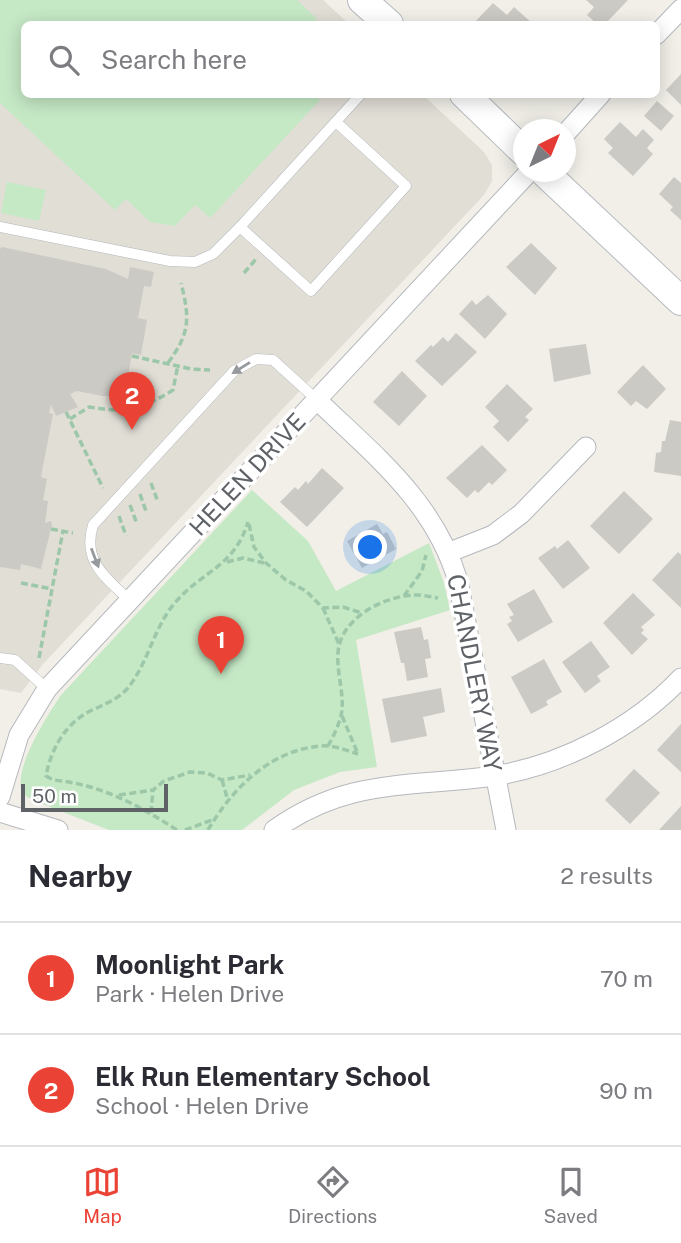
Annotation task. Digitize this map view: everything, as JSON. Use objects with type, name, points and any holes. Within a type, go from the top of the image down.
[{"type":"street","points":[[362,0],[386,21]]},
{"type":"street","points":[[660,31],[681,9]]},
{"type":"street","points":[[468,98],[513,142]]},
{"type":"street","points":[[576,121],[597,98]]},
{"type":"street","name":"HELEN DRIVE","points":[[0,797],[19,735],[47,689],[520,182]]},
{"type":"street","points":[[555,182],[681,301]]},
{"type":"street","name":"CHANDLERY WAY","points":[[316,400],[401,480],[450,552],[458,581],[506,830]]},
{"type":"street","points":[[450,552],[493,535],[521,514],[586,447]]},
{"type":"street","points":[[274,830],[317,804],[350,793],[385,785],[495,776],[542,764],[624,725],[680,682]]},
{"type":"street","points":[[0,811],[58,830]]},
{"type":"lane","points":[[0,227],[170,261],[195,262],[213,254],[240,227],[357,98]]},
{"type":"lane","points":[[240,227],[311,291],[406,186],[336,122]]},
{"type":"lane","points":[[129,600],[95,565],[89,540],[93,525],[234,371],[256,359],[273,360],[316,400]]},
{"type":"lane","points":[[0,657],[15,660],[47,689]]},
{"type":"path","points":[[168,363],[178,350],[186,330],[188,310],[181,283]]},
{"type":"path","points":[[132,356],[210,370]]},
{"type":"path","points":[[70,419],[89,407],[113,411],[148,405],[173,390],[178,365]]},
{"type":"path","points":[[66,412],[103,488]]},
{"type":"path","points":[[177,830],[151,813],[103,789],[53,780],[46,776],[49,760],[57,743],[73,722],[108,704],[126,690],[147,657],[172,607],[185,591],[225,562],[237,548],[248,522],[254,547],[266,563],[286,580],[306,591],[323,608],[340,644]]},
{"type":"path","points":[[51,529],[73,533]]},
{"type":"path","points":[[40,657],[64,531]]},
{"type":"path","points":[[404,597],[422,571],[426,555]]},
{"type":"path","points":[[225,562],[243,558],[266,563]]},
{"type":"path","points":[[21,583],[52,589]]},
{"type":"path","points":[[208,830],[239,786],[291,752],[322,745],[358,754],[342,714],[342,636],[364,613],[392,599],[416,595],[438,598]]},
{"type":"path","points":[[323,608],[342,607],[364,613]]},
{"type":"path","points":[[328,746],[342,714]]},
{"type":"path","points":[[117,796],[153,790],[164,781],[190,772],[207,773],[222,780],[254,775]]},
{"type":"path","points":[[222,780],[228,801]]},
{"type":"path","points":[[151,813],[153,790]]},
{"type":"path","points":[[185,830],[215,818]]},
{"type":"shaded area","points":[[0,0],[323,0],[346,21],[21,21],[21,98],[426,98],[484,152],[492,165],[492,181],[484,195],[43,664],[21,693],[0,689]]},
{"type":"green space","points":[[0,0],[297,0],[317,19],[21,21],[21,98],[320,100],[210,218],[195,205],[175,226],[150,222],[126,199],[115,210],[0,103]]},
{"type":"green space","points":[[7,182],[46,190],[39,221],[1,213]]},
{"type":"green space","points":[[252,490],[308,541],[336,591],[429,543],[444,583],[450,610],[356,640],[377,767],[340,772],[294,790],[242,830],[109,830],[28,798],[21,788],[23,766],[34,740],[61,695]]},
{"type":"building","points":[[586,0],[628,0],[608,21],[594,21],[587,15],[594,7]]},
{"type":"building","points":[[493,3],[507,15],[514,7],[530,21],[476,21]]},
{"type":"building","points":[[681,74],[681,105],[666,90]]},
{"type":"building","points":[[657,101],[674,116],[661,131],[644,116]]},
{"type":"building","points":[[620,122],[636,137],[643,129],[654,140],[647,148],[653,154],[633,176],[608,153],[613,148],[604,139]]},
{"type":"building","points":[[674,177],[681,183],[681,220],[670,210],[673,207],[659,194]]},
{"type":"building","points":[[531,243],[557,268],[535,295],[506,267]]},
{"type":"building","points":[[2,247],[106,269],[128,279],[130,267],[154,272],[151,287],[144,286],[138,318],[147,320],[141,355],[132,353],[127,396],[102,396],[77,391],[70,394],[78,407],[56,416],[51,405],[49,413],[53,414],[41,477],[47,479],[43,500],[48,501],[45,523],[51,521],[52,525],[41,569],[21,564],[20,570],[0,567]]},
{"type":"building","points":[[488,295],[507,314],[485,339],[459,314],[472,300],[476,305]]},
{"type":"building","points":[[456,333],[477,352],[442,386],[415,361],[431,345],[433,347],[443,337],[448,342]]},
{"type":"building","points":[[586,344],[591,374],[554,382],[549,349]]},
{"type":"building","points":[[643,365],[666,389],[647,409],[636,401],[631,406],[617,392]]},
{"type":"building","points":[[402,371],[427,396],[399,426],[373,402]]},
{"type":"building","points":[[507,384],[533,409],[525,417],[529,420],[508,442],[493,427],[499,421],[485,407]]},
{"type":"building","points":[[670,420],[681,422],[681,476],[654,472],[656,453],[661,452]]},
{"type":"building","points":[[482,445],[507,470],[492,485],[489,482],[478,493],[475,490],[467,498],[446,478]]},
{"type":"building","points":[[322,468],[344,488],[307,527],[280,502],[295,487],[298,490],[306,481],[308,484]]},
{"type":"building","points":[[624,491],[653,519],[619,554],[590,526]]},
{"type":"building","points":[[377,524],[383,534],[387,532],[396,549],[362,568],[347,541]]},
{"type":"building","points":[[568,540],[590,568],[563,589],[538,558]]},
{"type":"building","points":[[678,552],[681,555],[681,608],[652,580]]},
{"type":"building","points":[[534,589],[553,622],[518,642],[507,624],[512,621],[509,617],[514,615],[507,604]]},
{"type":"building","points":[[633,593],[655,615],[641,627],[644,630],[641,633],[648,639],[632,655],[603,623]]},
{"type":"building","points":[[421,627],[424,640],[428,639],[431,658],[425,659],[428,677],[407,681],[394,632]]},
{"type":"building","points":[[591,641],[610,667],[597,676],[601,681],[585,693],[562,662]]},
{"type":"building","points":[[544,659],[562,692],[546,701],[548,705],[531,714],[511,677]]},
{"type":"building","points":[[441,688],[445,712],[423,717],[427,736],[391,743],[382,699]]},
{"type":"building","points":[[681,724],[681,772],[657,750]]},
{"type":"building","points":[[634,769],[660,793],[630,824],[605,800]]},
{"type":"building","points":[[681,806],[681,830],[659,830]]},
{"type":"place","name":"Elk Run Elementary School","points":[[132,430]]},
{"type":"place","name":"Moonlight Park","points":[[221,674]]}]
